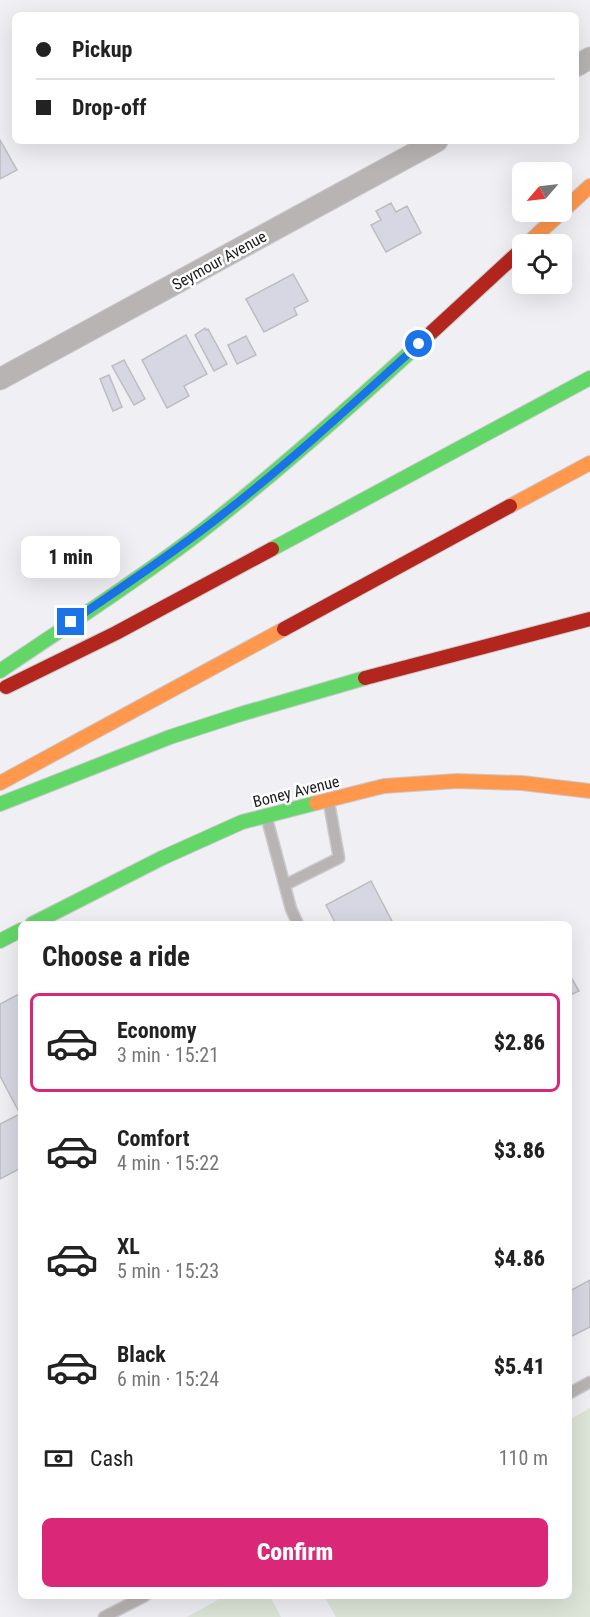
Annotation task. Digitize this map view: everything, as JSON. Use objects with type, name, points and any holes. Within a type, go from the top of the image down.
[{"type":"main road","points":[[537,234],[590,186]]},
{"type":"main road","points":[[0,671],[160,561],[222,515],[285,464],[512,258]]},
{"type":"main road","points":[[0,690],[127,627],[590,378]]},
{"type":"main road","points":[[0,783],[590,462]]},
{"type":"main road","points":[[0,804],[171,737],[241,714],[325,689],[590,619]]},
{"type":"main road","name":"Boney Avenue","points":[[39,921],[162,858],[242,822],[384,786],[457,781],[522,783],[590,791]]},
{"type":"main road","points":[[0,941],[18,932]]},
{"type":"street","name":"Seymour Avenue","points":[[0,379],[431,144]]},
{"type":"lane","points":[[285,885],[339,858],[328,800]]},
{"type":"lane","points":[[266,816],[291,909],[297,921]]},
{"type":"lane","points":[[572,1392],[590,1382]]},
{"type":"lane","points":[[104,1617],[139,1599]]},
{"type":"shaded area","points":[[590,1408],[590,1617],[336,1617],[326,1599],[572,1599],[572,1418]]},
{"type":"shaded area","points":[[220,1599],[272,1599],[281,1617],[187,1617]]},
{"type":"building","points":[[0,140],[17,170],[0,179]]},
{"type":"building","points":[[391,203],[396,212],[407,206],[421,233],[386,252],[371,225],[381,220],[376,211]]},
{"type":"building","points":[[293,274],[308,301],[294,308],[297,315],[264,332],[246,299]]},
{"type":"building","points":[[205,328],[208,329],[227,364],[214,371],[195,335]]},
{"type":"building","points":[[186,335],[207,374],[184,386],[189,396],[167,408],[142,360]]},
{"type":"building","points":[[246,336],[256,355],[237,364],[228,345]]},
{"type":"building","points":[[124,360],[145,399],[134,405],[112,366]]},
{"type":"building","points":[[109,375],[122,407],[113,411],[100,379]]},
{"type":"building","points":[[371,881],[392,921],[334,921],[326,905]]},
{"type":"building","points":[[572,979],[579,991],[572,994]]},
{"type":"building","points":[[18,995],[18,1110],[0,1076],[0,1004]]},
{"type":"building","points":[[18,1115],[18,1170],[0,1179],[0,1124]]},
{"type":"building","points":[[590,1280],[590,1327],[572,1336],[572,1290]]},
{"type":"traffic: fast","points":[[0,671],[125,587],[198,534],[317,436],[432,332]]},
{"type":"traffic: fast","points":[[272,549],[590,378]]},
{"type":"traffic: fast","points":[[0,804],[170,737],[365,678]]},
{"type":"traffic: fast","points":[[38,921],[162,858],[242,822],[316,803]]},
{"type":"traffic: fast","points":[[0,941],[18,932]]},
{"type":"traffic: slow","points":[[538,234],[590,186]]},
{"type":"traffic: slow","points":[[510,506],[590,463]]},
{"type":"traffic: slow","points":[[0,783],[284,629]]},
{"type":"traffic: slow","points":[[316,803],[384,786],[457,781],[522,783],[590,791]]},
{"type":"traffic: jam","points":[[432,332],[512,258]]},
{"type":"traffic: jam","points":[[284,629],[510,506]]},
{"type":"traffic: jam","points":[[6,687],[116,633],[272,549]]},
{"type":"traffic: jam","points":[[365,678],[590,619]]},
{"type":"route","points":[[71,622],[222,515],[285,464],[419,344]]}]
